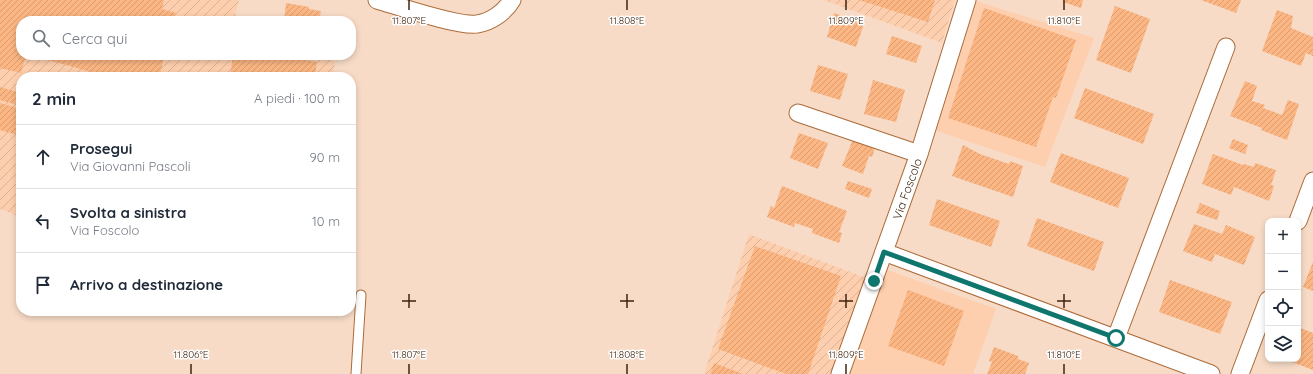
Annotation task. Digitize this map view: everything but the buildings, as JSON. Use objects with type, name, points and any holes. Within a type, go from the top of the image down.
[{"type":"street","points":[[377,0],[459,22],[476,24],[491,20],[501,13],[512,0]]},
{"type":"street","name":"Via Foscolo","points":[[840,374],[919,154],[967,0]]},
{"type":"street","points":[[1116,338],[1226,47]]},
{"type":"street","points":[[798,113],[919,154]]},
{"type":"street","points":[[1299,218],[1313,181]]},
{"type":"street","points":[[884,252],[1211,374]]},
{"type":"street","points":[[1240,374],[1265,308]]},
{"type":"lane","points":[[356,374],[361,294]]},
{"type":"shaded area","points":[[0,0],[239,0],[235,16],[16,16],[16,60],[335,61],[334,72],[16,72],[16,215],[0,209]]},
{"type":"shaded area","points":[[824,0],[955,0],[942,43]]},
{"type":"shaded area","points":[[976,1],[1094,38],[1045,167],[934,130]]},
{"type":"shaded area","points":[[749,234],[874,281],[840,374],[704,374]]},
{"type":"shaded area","points":[[879,267],[996,309],[973,374],[840,374]]},
{"type":"route","points":[[874,281],[884,252],[1116,338]]}]
